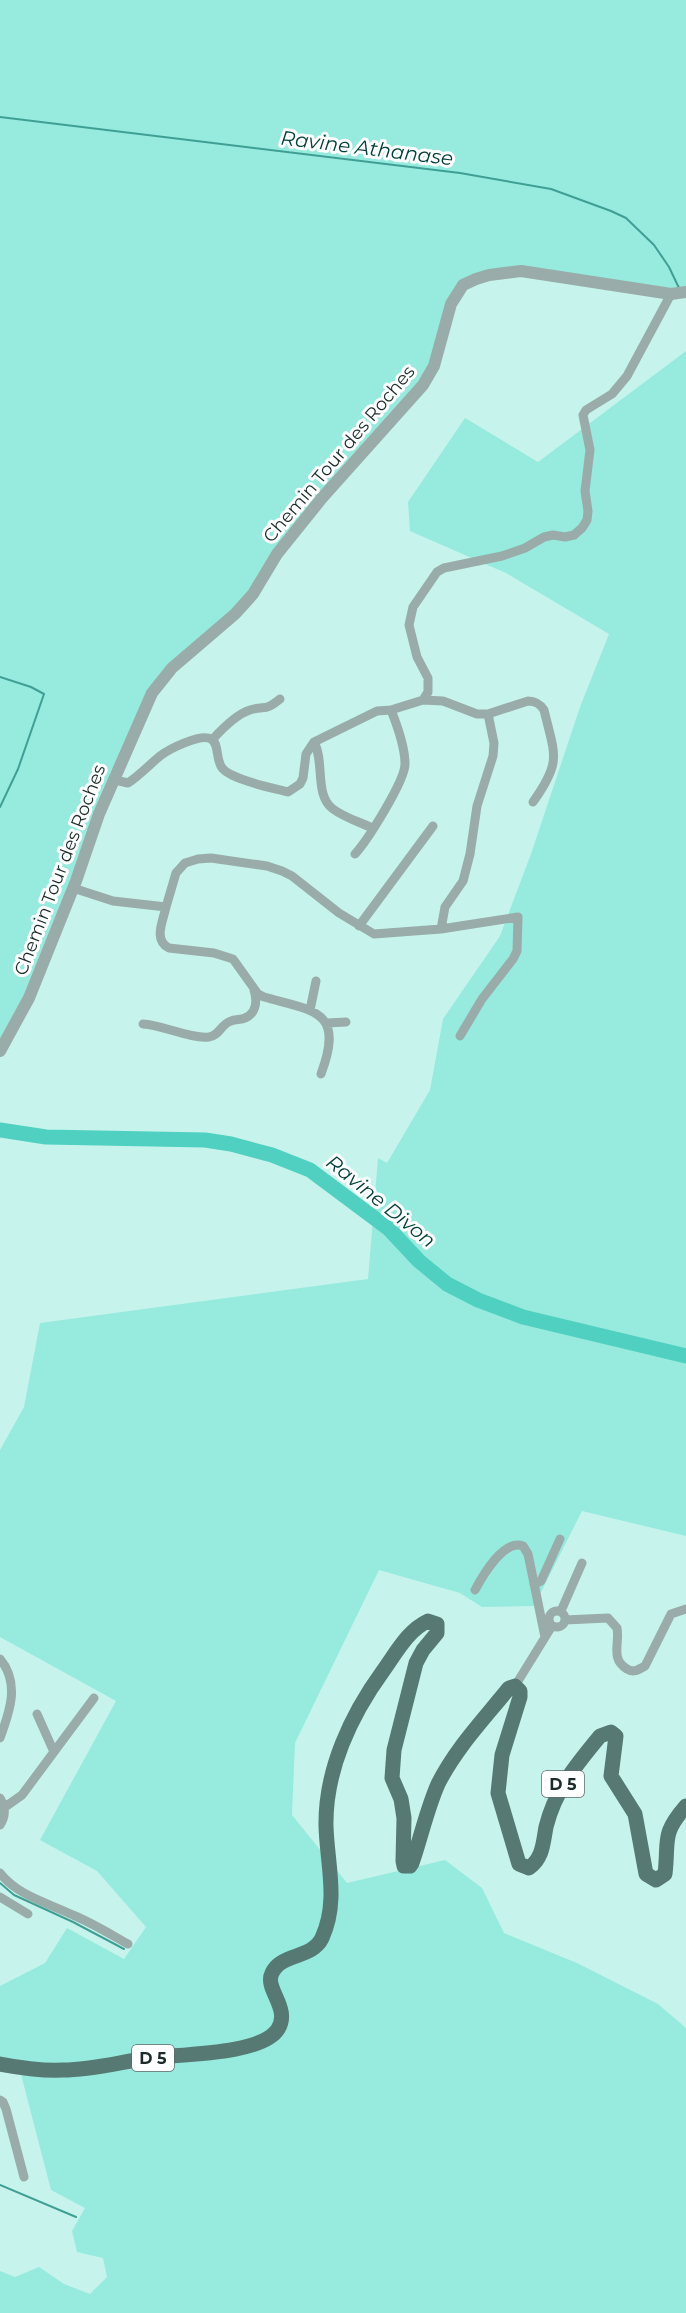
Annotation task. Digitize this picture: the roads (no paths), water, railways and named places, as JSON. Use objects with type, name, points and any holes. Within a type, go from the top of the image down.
[{"type":"main road","name":"D 5","points":[[0,2064],[41,2070],[107,2066],[149,2058],[234,2049],[261,2042],[277,2031],[282,2021],[282,2014],[270,1982],[272,1971],[282,1962],[314,1948],[322,1939],[332,1907],[332,1881],[326,1823],[332,1777],[341,1748],[353,1719],[377,1679],[416,1629],[428,1621],[434,1621],[437,1624],[437,1633],[416,1663],[394,1750],[392,1778],[403,1809],[402,1861],[404,1866],[411,1865],[437,1786],[450,1762],[509,1688],[515,1686],[520,1691],[520,1696],[502,1755],[498,1793],[519,1864],[523,1867],[529,1868],[538,1859],[553,1804],[562,1785],[574,1767],[605,1733],[611,1732],[616,1736],[611,1776],[634,1814],[644,1869],[649,1878],[656,1880],[665,1874],[667,1834],[674,1819],[686,1806]]},
{"type":"street","name":"Chemin Tour des Roches","points":[[0,1051],[29,998],[73,888],[99,814],[145,707],[162,680],[235,614],[253,594],[283,546],[322,498],[423,385],[434,366],[451,304],[463,285],[489,275],[521,271],[672,294],[686,292]]},
{"type":"street","points":[[423,700],[428,692],[429,682],[427,673],[417,657],[409,625],[413,607],[432,576],[444,568],[502,556],[525,548],[544,537],[574,535],[582,528],[587,520],[588,511],[585,491],[590,450],[584,415],[586,410],[612,394],[627,376],[672,294]]},
{"type":"street","points":[[212,740],[243,713],[252,709],[263,710],[280,699]]},
{"type":"street","points":[[115,780],[128,783],[162,754],[202,737],[216,744],[218,761],[223,770],[232,775],[288,792],[300,784],[306,754],[314,742],[377,711],[391,710],[423,700],[443,701],[477,714],[488,714],[528,700],[534,701],[544,710],[554,754],[553,770],[533,802]]},
{"type":"street","points":[[355,854],[365,843],[402,778],[405,765],[391,710]]},
{"type":"street","points":[[441,929],[445,908],[463,881],[470,854],[477,806],[493,756],[494,743],[488,714]]},
{"type":"street","points":[[314,742],[319,754],[323,790],[327,802],[338,813],[372,828]]},
{"type":"street","points":[[359,926],[433,826]]},
{"type":"street","points":[[321,1074],[325,1064],[328,1038],[327,1023],[321,1016],[310,1010],[264,997],[254,990],[233,959],[224,955],[164,946],[159,935],[166,907],[176,873],[185,864],[198,859],[211,858],[267,866],[282,871],[292,876],[318,899],[374,934],[441,929],[518,917],[517,951],[477,1006],[460,1036]]},
{"type":"street","points":[[73,888],[113,901],[166,907]]},
{"type":"street","points":[[310,1010],[316,981]]},
{"type":"street","points":[[143,1024],[154,1024],[200,1037],[210,1037],[216,1034],[224,1024],[251,1014],[256,999],[254,990]]},
{"type":"street","points":[[327,1023],[346,1022]]},
{"type":"street","points":[[534,1584],[541,1581],[560,1539]]},
{"type":"street","points":[[475,1590],[481,1578],[506,1548],[518,1544],[523,1546],[528,1554],[545,1637]]},
{"type":"street","points":[[552,1626],[562,1626],[563,1616],[582,1563]]},
{"type":"street","points":[[552,1626],[548,1617],[551,1611],[563,1616],[608,1618],[617,1628],[616,1656],[619,1664],[630,1671],[645,1666],[671,1614],[686,1609]]},
{"type":"street","points":[[515,1686],[552,1626]]},
{"type":"street","points":[[0,1659],[7,1667],[12,1686],[11,1709],[0,1738]]},
{"type":"street","points":[[0,1826],[5,1816],[2,1803],[22,1795],[94,1698]]},
{"type":"street","points":[[37,1714],[54,1752]]},
{"type":"street","points":[[0,1873],[9,1884],[23,1893],[76,1916],[128,1944]]},
{"type":"street","points":[[0,1897],[28,1914]]},
{"type":"street","points":[[0,2100],[6,2109],[24,2177]]},
{"type":"waterway","name":"Ravine Athanase","points":[[0,117],[460,173],[551,189],[626,218],[654,245],[669,267],[679,288]]},
{"type":"waterway","points":[[0,677],[31,687],[44,694],[18,769],[0,807]]},
{"type":"waterway","name":"Ravine Divon","points":[[0,1130],[46,1137],[205,1140],[272,1155],[310,1170],[389,1229],[419,1261],[447,1284],[478,1300],[523,1317],[686,1356]]},
{"type":"waterway","points":[[0,1883],[14,1895],[124,1949]]},
{"type":"waterway","points":[[0,2185],[76,2217]]}]
